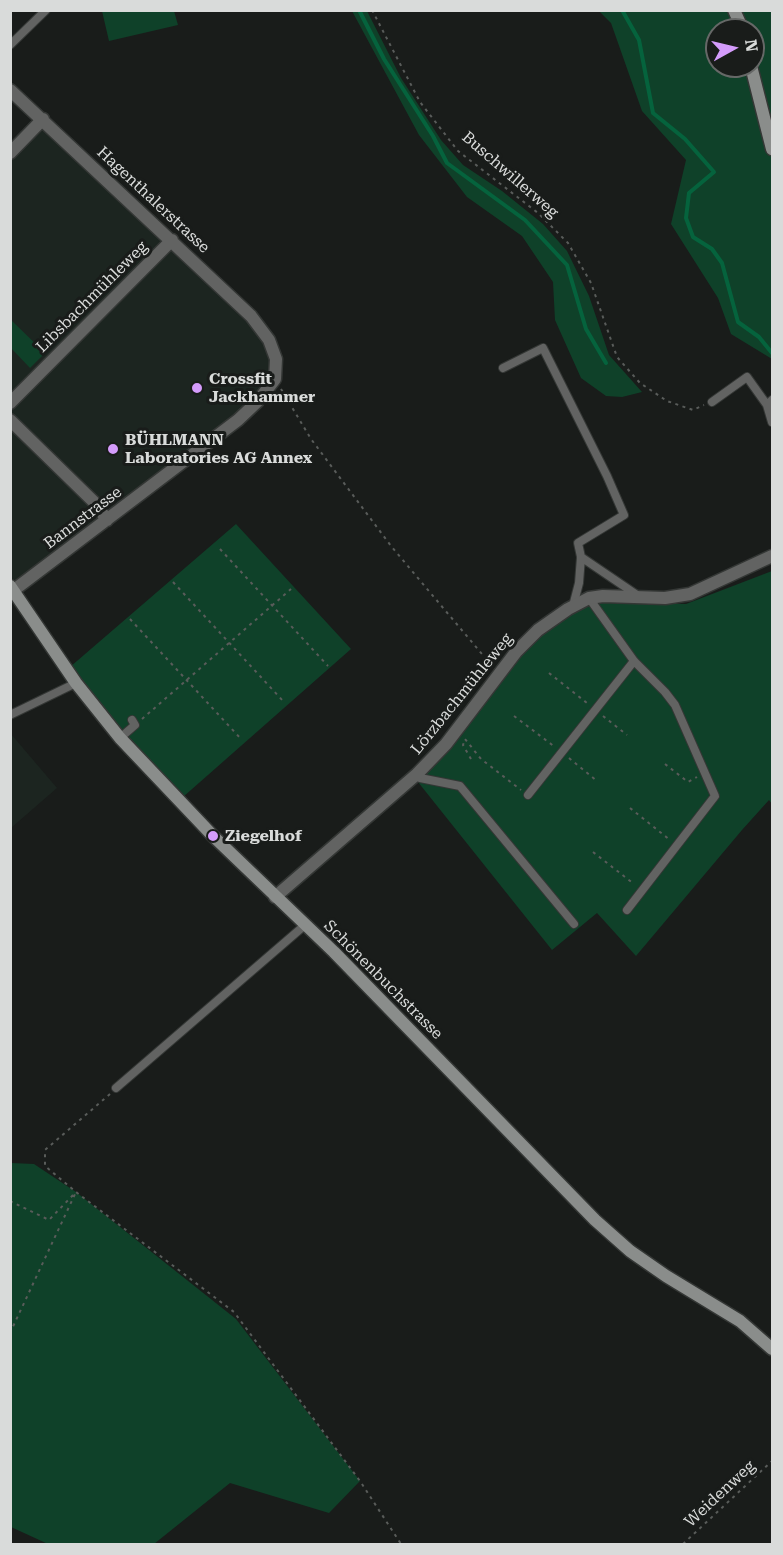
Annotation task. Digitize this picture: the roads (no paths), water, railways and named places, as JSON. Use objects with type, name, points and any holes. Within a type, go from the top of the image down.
[{"type":"street","points":[[754,78],[772,149]]},
{"type":"street","name":"Hagenthalerstrasse","points":[[10,90],[251,316],[269,340],[276,359],[275,379]]},
{"type":"street","points":[[10,153],[43,119]]},
{"type":"street","name":"Libsbachmühleweg","points":[[10,403],[172,240]]},
{"type":"street","name":"Bannstrasse","points":[[12,588],[238,420],[258,401],[275,379]]},
{"type":"street","points":[[10,420],[95,503],[107,519]]},
{"type":"street","name":"Lörzbachmühleweg","points":[[275,897],[417,774],[446,744],[516,652],[538,630],[589,598],[603,596],[665,598],[690,594],[772,556]]},
{"type":"street","name":"Schönenbuchstrasse","points":[[12,588],[76,683],[120,738],[196,818],[334,952],[596,1220],[630,1251],[740,1322],[772,1349]]},
{"type":"lane","points":[[10,45],[46,10]]},
{"type":"lane","points":[[503,368],[543,348],[624,515],[578,543],[581,557],[579,583],[573,606]]},
{"type":"lane","points":[[712,402],[747,376],[770,402],[772,422]]},
{"type":"lane","points":[[581,557],[639,597]]},
{"type":"lane","points":[[589,598],[634,661],[675,705],[715,796],[627,910]]},
{"type":"lane","points":[[528,795],[634,661]]},
{"type":"lane","points":[[10,715],[76,683]]},
{"type":"lane","points":[[120,738],[133,722]]},
{"type":"lane","points":[[417,774],[420,778],[460,786],[574,924]]},
{"type":"lane","points":[[116,1088],[305,925]]},
{"type":"waterway","points":[[359,10],[384,59],[433,136],[447,163],[525,220],[567,265],[586,329],[606,363]]},
{"type":"waterway","points":[[622,10],[639,40],[653,113],[685,139],[714,172],[689,193],[686,218],[693,237],[712,249],[722,263],[738,322],[759,337],[772,353]]},
{"type":"place","name":"Crossfit Jackhammer","points":[[197,388]]},
{"type":"place","name":"BÜHLMANN Laboratories AG Annex","points":[[113,449]]},
{"type":"place","name":"Ziegelhof","points":[[213,836]]}]
